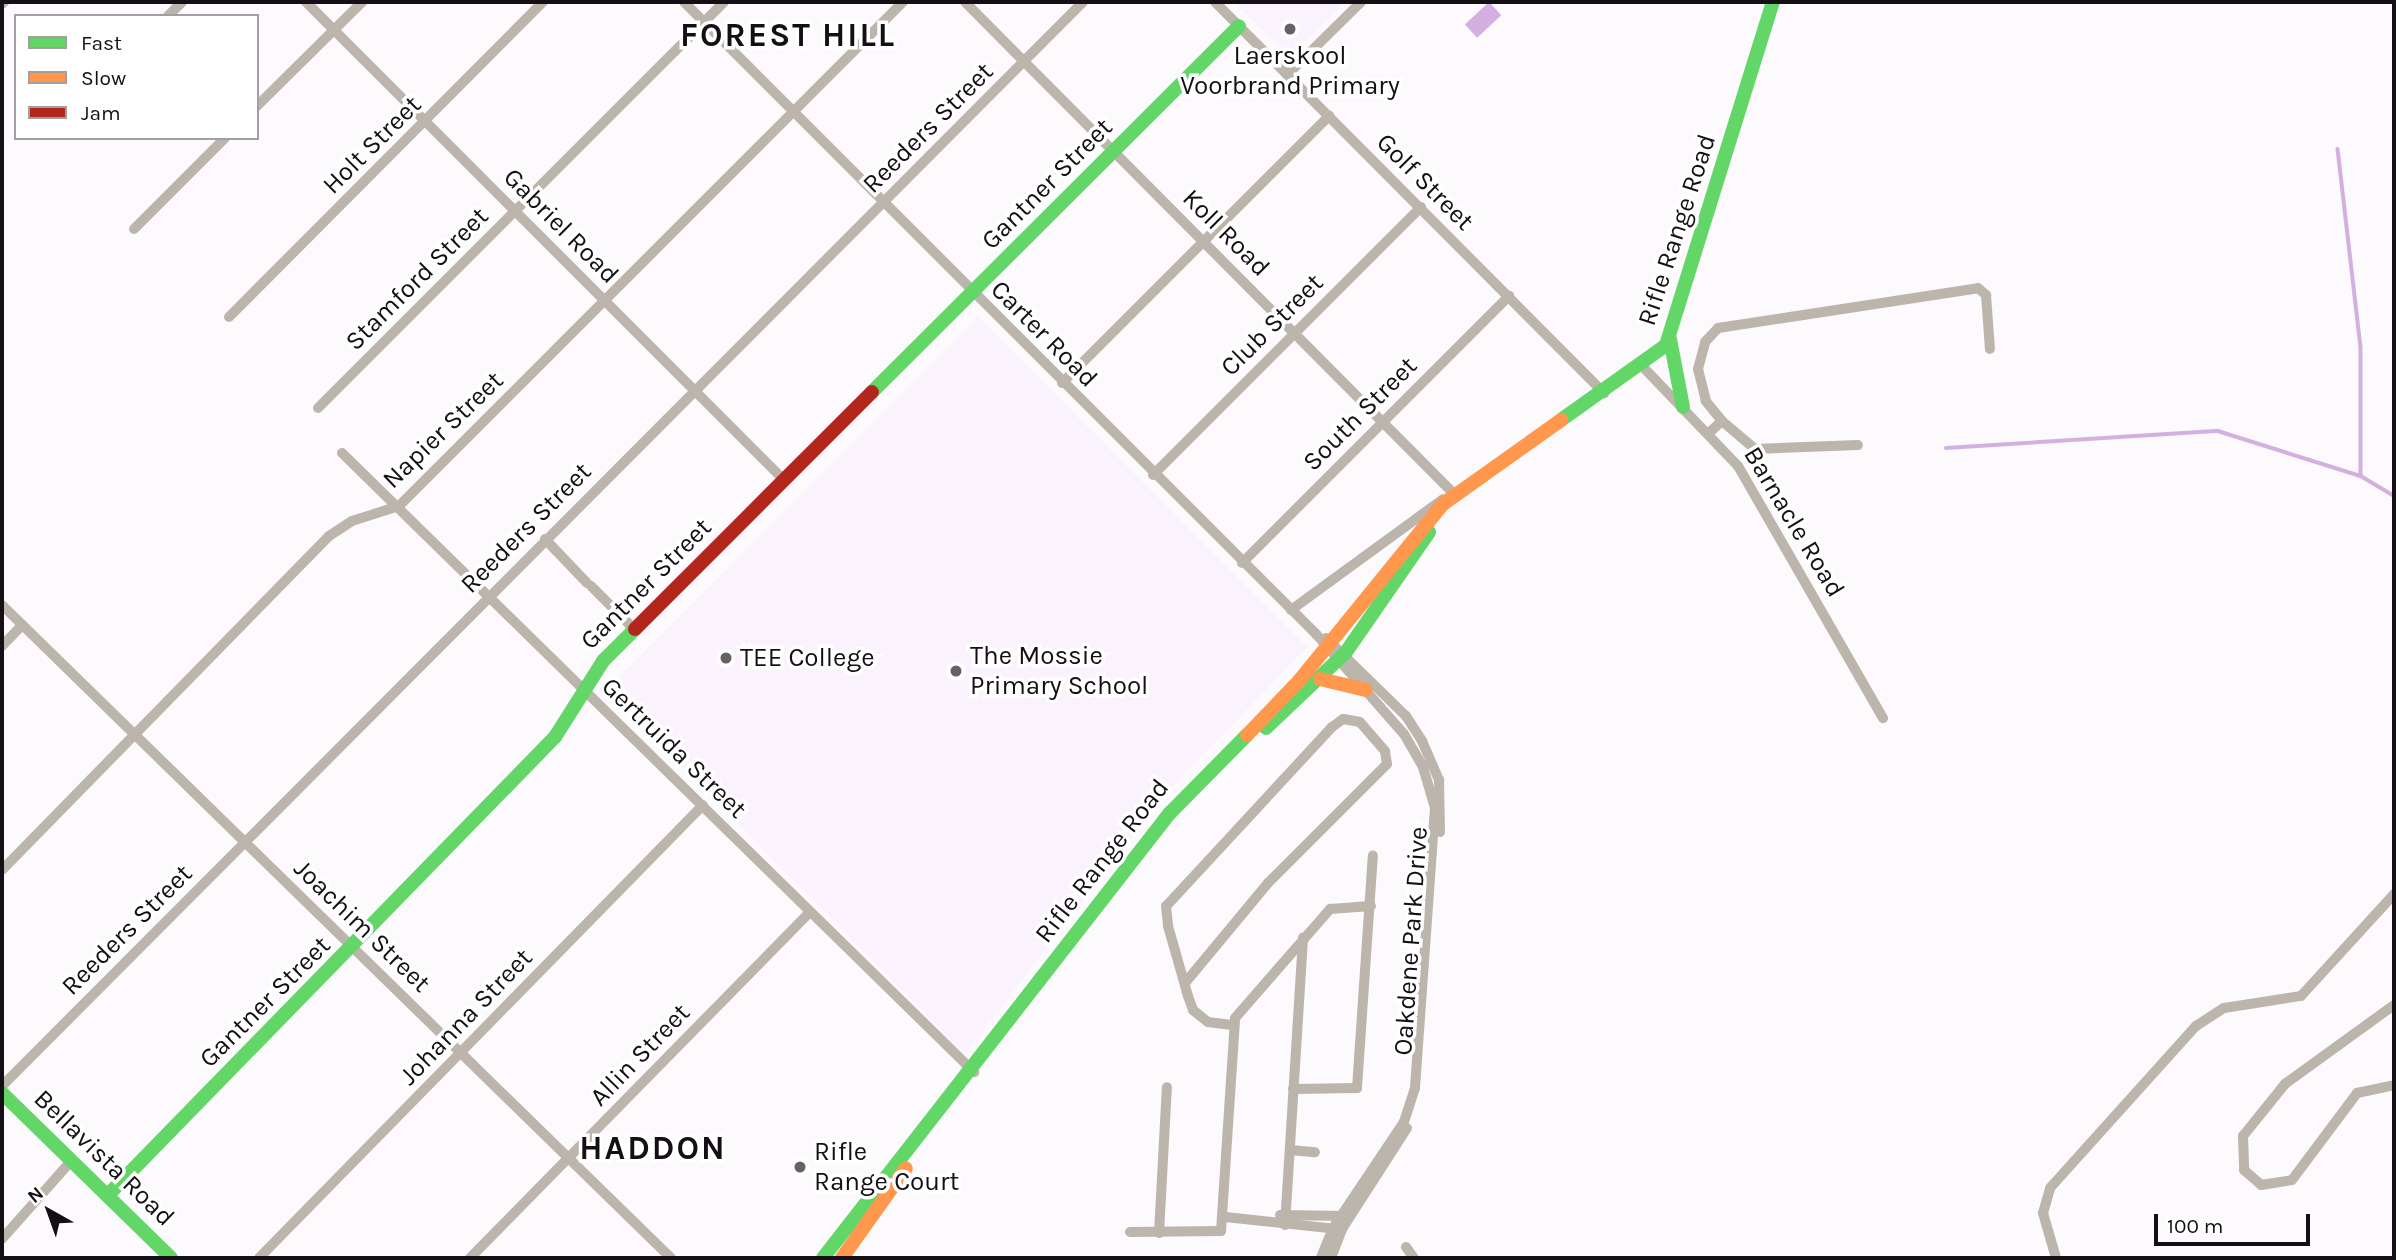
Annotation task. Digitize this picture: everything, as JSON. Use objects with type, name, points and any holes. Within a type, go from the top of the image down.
[{"type":"main road","name":"Rifle Range Road","points":[[1453,493],[1643,367],[1670,339],[1773,2]]},
{"type":"main road","name":"Gantner Street","points":[[108,1195],[353,947],[555,737],[582,688],[634,629],[1239,26]]},
{"type":"main road","points":[[1670,339],[1683,407]]},
{"type":"main road","points":[[1441,510],[1453,493]]},
{"type":"main road","name":"Rifle Range Road","points":[[842,1258],[973,1071],[1169,814],[1330,645],[1441,510]]},
{"type":"main road","name":"Rifle Range Road","points":[[823,1258],[1174,817],[1342,656],[1441,510]]},
{"type":"main road","points":[[1320,679],[1366,690]]},
{"type":"main road","name":"Bellavista Road","points":[[2,1093],[171,1258]]},
{"type":"street","name":"Gabriel Road","points":[[306,2],[785,481]]},
{"type":"street","points":[[259,105],[362,2]]},
{"type":"street","name":"Holt Street","points":[[229,317],[543,2]]},
{"type":"street","name":"Carter Road","points":[[684,2],[1153,475],[1330,645]]},
{"type":"street","name":"Stamford Street","points":[[318,408],[724,2]]},
{"type":"street","name":"Napier Street","points":[[2,870],[329,536],[352,521],[399,506],[604,298],[903,2]]},
{"type":"street","name":"Koll Road","points":[[965,2],[1385,420],[1453,493]]},
{"type":"street","name":"Reeders Street","points":[[2,1086],[489,594],[1083,2]]},
{"type":"street","name":"Golf Street","points":[[1215,2],[1604,393]]},
{"type":"street","points":[[1287,75],[1361,2]]},
{"type":"street","points":[[1062,383],[1329,116]]},
{"type":"street","points":[[134,229],[223,140]]},
{"type":"street","name":"Club Street","points":[[1153,475],[1421,207]]},
{"type":"street","points":[[1858,445],[1755,449],[1722,421],[1706,401],[1699,369],[1705,342],[1718,328],[1978,288],[1986,295],[1990,349]]},
{"type":"street","name":"South Street","points":[[1242,563],[1509,296]]},
{"type":"street","name":"Barnacle Road","points":[[1643,367],[1710,432],[1738,466],[1883,718]]},
{"type":"street","points":[[1710,432],[1722,421]]},
{"type":"street","name":"Gertruida Street","points":[[342,453],[489,594],[973,1071]]},
{"type":"street","name":"Rifle Range Road","points":[[1291,610],[1453,493]]},
{"type":"street","points":[[545,539],[634,629]]},
{"type":"street","name":"Joachim Street","points":[[2,605],[671,1258]]},
{"type":"street","points":[[2,646],[22,625]]},
{"type":"street","name":"Oakdene Park Drive","points":[[1321,1258],[1395,1137],[1415,1088],[1435,808],[1428,765],[1406,716],[1330,645]]},
{"type":"street","name":"Oakdene Park Drive","points":[[1342,656],[1366,690],[1428,765]]},
{"type":"street","points":[[1185,983],[1268,883],[1387,764],[1385,751],[1360,722],[1343,719],[1332,727],[1171,897],[1166,918],[1185,983],[1202,1020],[1234,1025]]},
{"type":"street","name":"Johanna Street","points":[[259,1258],[703,805]]},
{"type":"street","points":[[1293,1089],[1356,1088],[1373,856]]},
{"type":"street","points":[[2056,1258],[2045,1227],[2044,1204],[2057,1179],[2196,1026],[2224,1008],[2301,996],[2394,894]]},
{"type":"street","points":[[1130,1232],[1214,1234],[1225,1217],[1234,1025],[1303,938],[1330,909],[1371,906]]},
{"type":"street","name":"Allin Street","points":[[470,1258],[810,912]]},
{"type":"street","points":[[1285,1225],[1303,938]]},
{"type":"street","points":[[2394,1004],[2285,1084],[2243,1136],[2244,1170],[2265,1185],[2292,1180],[2357,1093],[2394,1085]]},
{"type":"street","points":[[1159,1233],[1167,1087]]},
{"type":"street","points":[[1290,1150],[1315,1152]]},
{"type":"street","points":[[2,1238],[72,1160]]},
{"type":"street","points":[[1270,1219],[1286,1212],[1345,1217]]},
{"type":"street","points":[[1225,1217],[1270,1219],[1285,1225],[1337,1228]]},
{"type":"street","name":"Oakdene Park Drive","points":[[1332,1258],[1337,1228]]},
{"type":"street","points":[[1406,1247],[1415,1258]]},
{"type":"shaded area","name":"Laerskool Voorbrand Primary","points":[[1234,2],[1346,2],[1290,57]]},
{"type":"shaded area","points":[[1489,2],[1501,15],[1477,38],[1465,25]]},
{"type":"shaded area","name":"The Mossie Primary School","points":[[978,317],[1307,647],[1163,797],[965,1054],[606,690]]},
{"type":"waterway","points":[[2338,149],[2361,347],[2361,476]]},
{"type":"waterway","points":[[1946,448],[2218,431],[2361,476],[2394,496]]},
{"type":"traffic: fast","points":[[1561,420],[1666,345],[1773,2]]},
{"type":"traffic: fast","points":[[872,392],[1239,26]]},
{"type":"traffic: fast","points":[[1670,339],[1683,407]]},
{"type":"traffic: fast","points":[[1266,728],[1346,652],[1429,532]]},
{"type":"traffic: fast","points":[[108,1195],[555,737],[603,661],[635,629]]},
{"type":"traffic: fast","points":[[823,1258],[1169,814],[1247,735]]},
{"type":"traffic: fast","points":[[2,1093],[171,1258]]},
{"type":"traffic: slow","points":[[1247,735],[1299,681],[1443,504],[1561,420]]},
{"type":"traffic: slow","points":[[1320,679],[1366,690]]},
{"type":"traffic: slow","points":[[842,1258],[906,1168]]},
{"type":"traffic: jam","points":[[635,629],[872,392]]},
{"type":"place","name":"Laerskool Voorbrand Primary","points":[[1290,29]]},
{"type":"place","name":"TEE College","points":[[726,658]]},
{"type":"place","name":"The Mossie Primary School","points":[[956,671]]},
{"type":"place","name":"Rifle Range Court","points":[[800,1167]]},
{"type":"district","name":"FOREST HILL","points":[[788,36]]},
{"type":"district","name":"HADDON","points":[[653,1149]]}]
